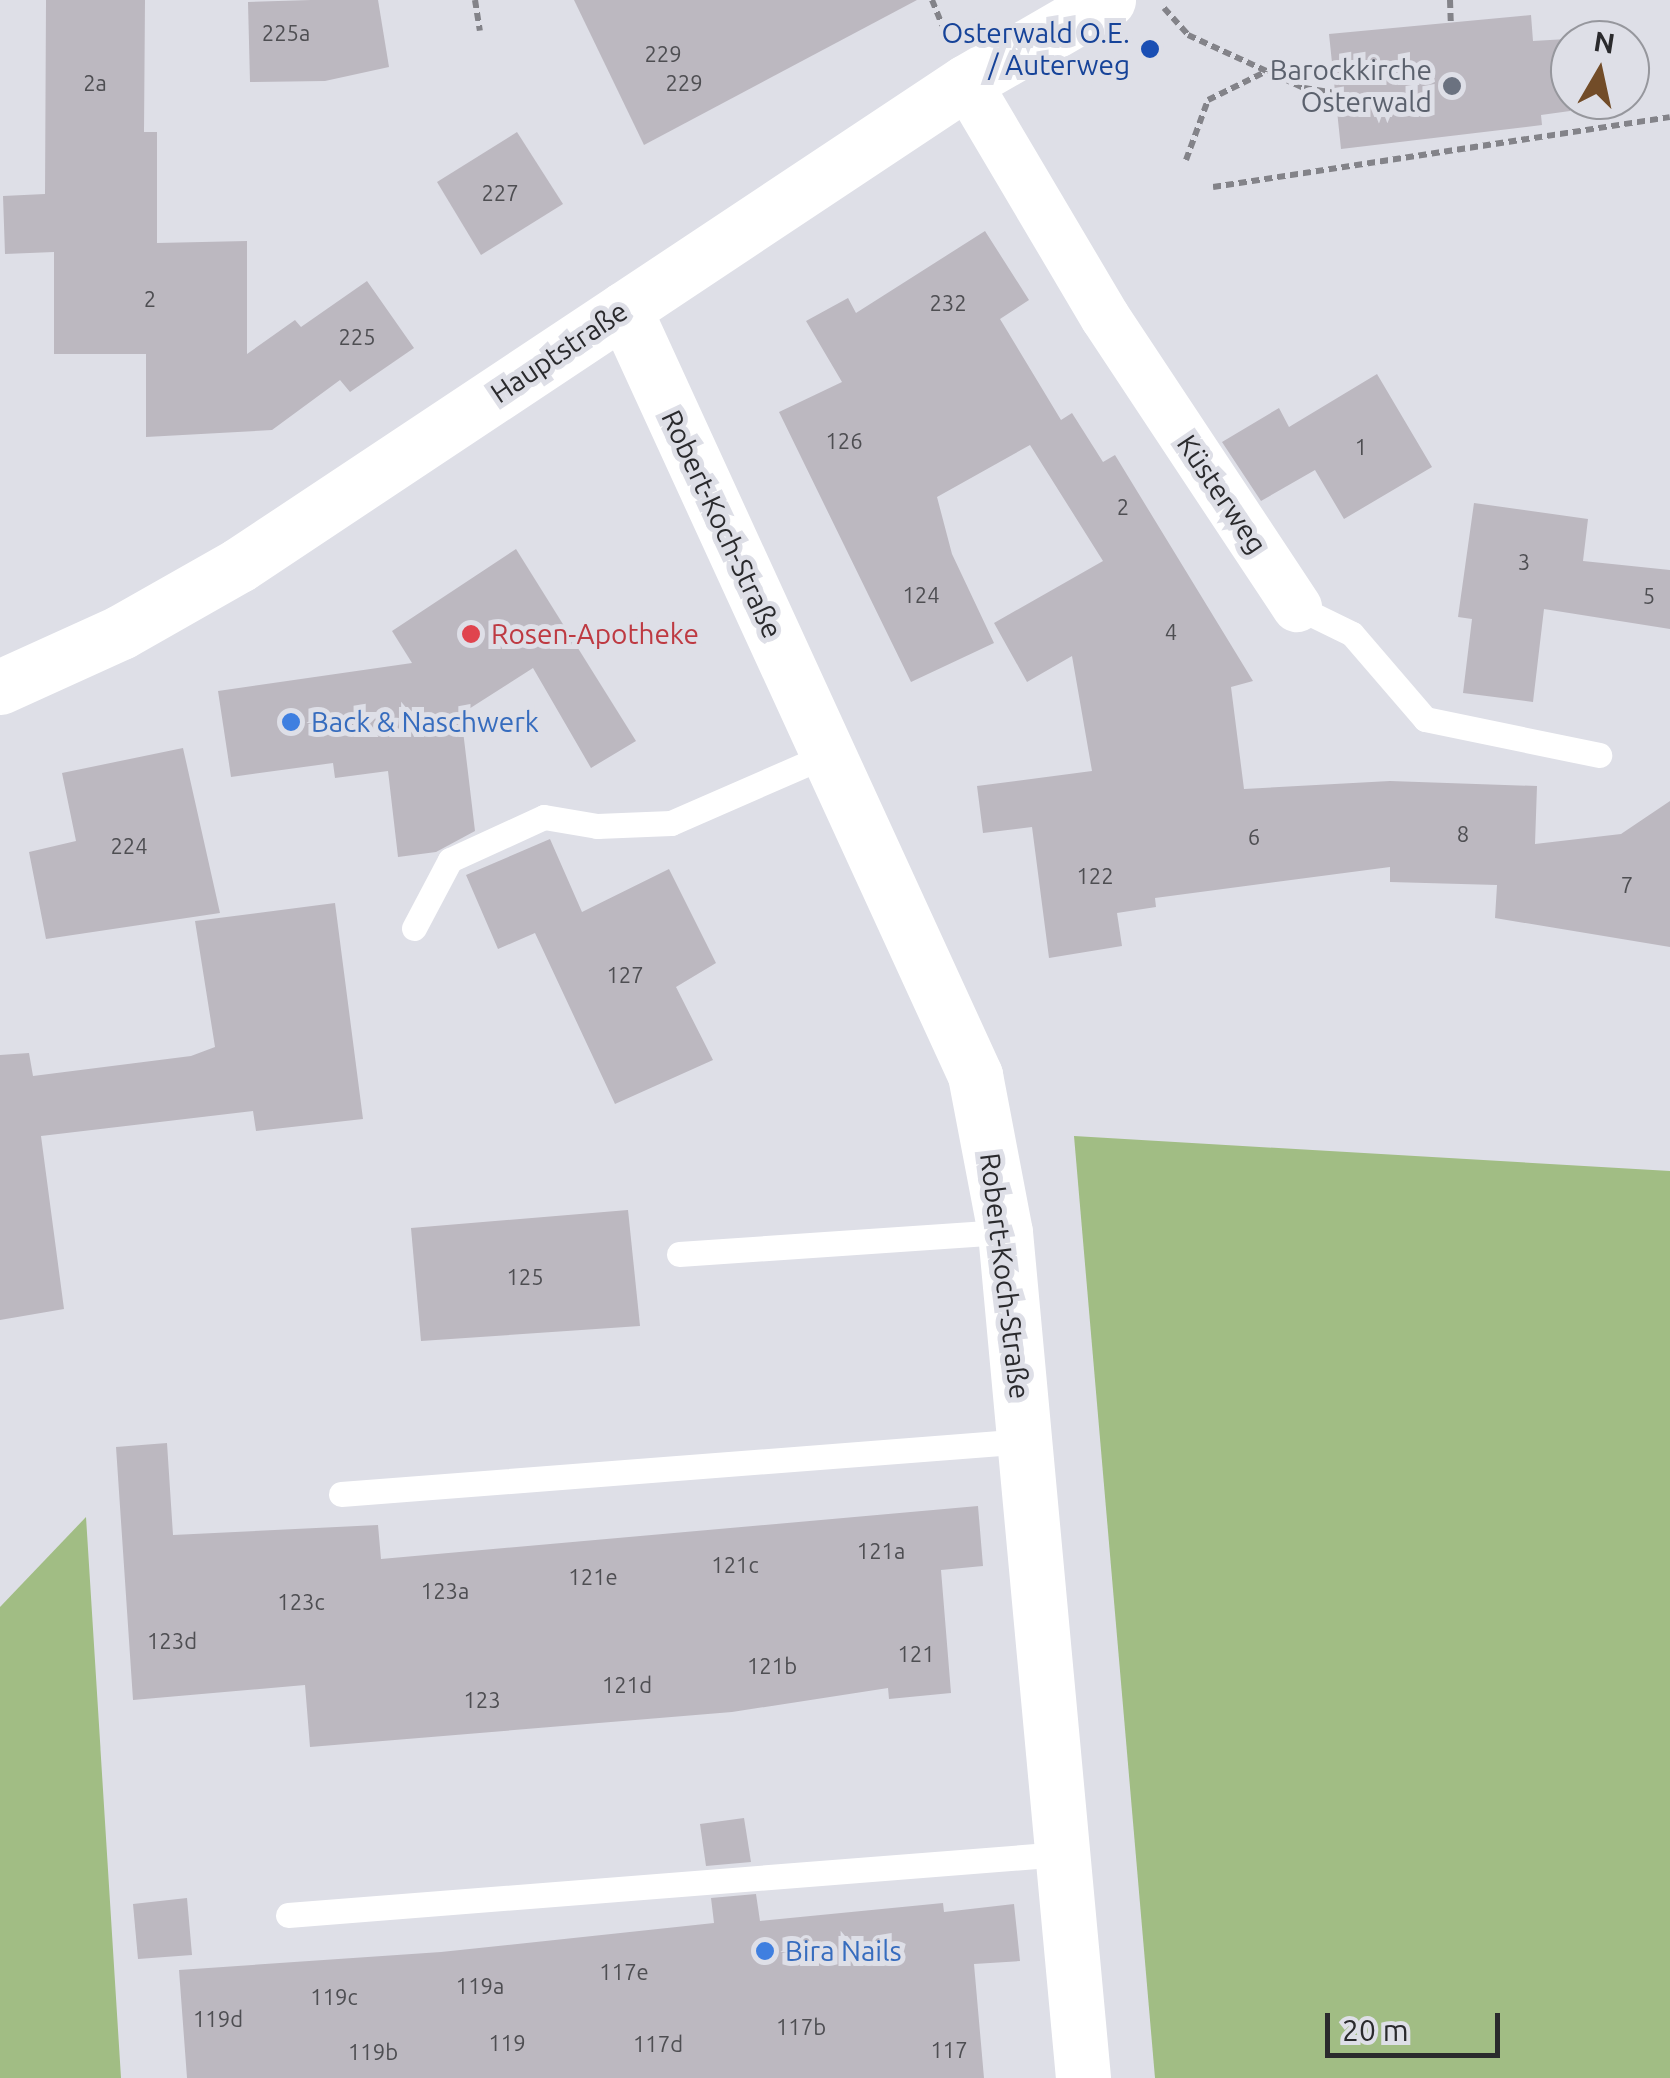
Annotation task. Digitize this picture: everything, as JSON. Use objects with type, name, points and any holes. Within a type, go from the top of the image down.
[{"type":"street","name":"Hauptstraße","points":[[0,687],[121,632],[239,565],[966,82],[1108,0]]},
{"type":"street","name":"Küsterweg","points":[[966,82],[1105,317],[1297,607]]},
{"type":"street","name":"Robert-Koch-Straße","points":[[624,310],[974,1075],[1005,1232],[1083,2078]]},
{"type":"lane","name":"Küsterweg","points":[[1297,607],[1352,634],[1424,719],[1599,755]]},
{"type":"lane","points":[[414,928],[450,860],[544,817],[597,826],[670,823],[827,754]]},
{"type":"lane","points":[[679,1254],[1005,1232]]},
{"type":"lane","points":[[341,1494],[1024,1441]]},
{"type":"lane","points":[[288,1915],[1062,1854]]},
{"type":"path","points":[[475,0],[480,32]]},
{"type":"path","points":[[1156,0],[1188,36],[1268,71],[1334,93]]},
{"type":"path","points":[[1450,0],[1452,24]]},
{"type":"path","points":[[1186,160],[1208,100],[1268,71]]},
{"type":"path","points":[[1214,187],[1670,117]]},
{"type":"green space","points":[[1074,1136],[1670,1171],[1670,2078],[1155,2078]]},
{"type":"green space","points":[[86,1517],[121,2078],[0,2078],[0,1607]]},
{"type":"building","points":[[46,0],[145,0],[144,132],[157,132],[157,243],[247,241],[247,354],[295,320],[301,327],[367,281],[414,348],[350,392],[340,380],[272,430],[146,437],[146,354],[54,354],[54,252],[5,254],[3,196],[45,194]]},
{"type":"building","points":[[378,0],[389,67],[325,81],[250,82],[248,2]]},
{"type":"building","points":[[574,0],[917,0],[644,145]]},
{"type":"building","name":"Barockkirche Osterwald","points":[[1531,15],[1533,41],[1550,40],[1550,114],[1541,115],[1542,125],[1341,149],[1329,34]]},
{"type":"building","points":[[517,132],[563,204],[481,255],[437,182]]},
{"type":"building","points":[[985,231],[1029,300],[1000,319],[1061,420],[1072,413],[1103,462],[1115,455],[1253,681],[1231,687],[1244,789],[1390,781],[1537,786],[1535,844],[1621,834],[1670,801],[1670,947],[1495,918],[1497,885],[1390,882],[1390,867],[1155,898],[1156,907],[1117,913],[1122,946],[1049,958],[1032,827],[983,833],[977,786],[1092,771],[1072,656],[1027,682],[994,623],[1103,561],[1030,445],[937,497],[952,554],[994,643],[911,682],[779,412],[842,382],[806,321],[848,298],[856,313]]},
{"type":"building","points":[[1377,374],[1432,467],[1344,519],[1315,470],[1261,501],[1222,442],[1279,408],[1289,427]]},
{"type":"building","points":[[1474,503],[1588,519],[1583,561],[1670,570],[1670,629],[1544,609],[1533,702],[1463,693],[1472,619],[1458,617]]},
{"type":"building","points":[[516,549],[636,741],[591,768],[533,668],[461,714],[475,831],[436,852],[398,857],[388,771],[335,778],[333,763],[231,777],[218,691],[412,663],[392,631]]},
{"type":"building","points":[[183,748],[220,913],[46,939],[29,852],[76,841],[62,773]]},
{"type":"building","points":[[550,839],[582,912],[669,869],[716,963],[676,987],[713,1060],[615,1104],[535,933],[498,949],[466,875]]},
{"type":"building","points":[[335,903],[363,1119],[256,1131],[253,1111],[41,1136],[64,1309],[0,1320],[0,1055],[29,1053],[33,1076],[191,1056],[215,1047],[195,921]]},
{"type":"building","points":[[628,1210],[640,1326],[421,1341],[411,1228]]},
{"type":"building","points":[[167,1443],[173,1535],[378,1525],[381,1559],[978,1506],[983,1566],[941,1570],[951,1693],[889,1699],[888,1688],[732,1712],[310,1747],[305,1685],[133,1700],[116,1447]]},
{"type":"building","points":[[744,1818],[751,1862],[706,1866],[700,1824]]},
{"type":"building","points":[[756,1894],[760,1921],[943,1903],[944,1912],[1014,1904],[1020,1961],[974,1964],[984,2078],[187,2078],[179,1970],[441,1952],[714,1923],[711,1898]]},
{"type":"building","points":[[187,1898],[192,1955],[138,1959],[133,1904]]},
{"type":"place","name":"Osterwald O.E. / Auterweg","points":[[1150,49]]},
{"type":"place","name":"Barockkirche Osterwald","points":[[1452,86]]},
{"type":"place","name":"Rosen-Apotheke","points":[[471,634]]},
{"type":"place","name":"Back & Naschwerk","points":[[291,722]]},
{"type":"place","name":"Bira Nails","points":[[765,1951]]}]
